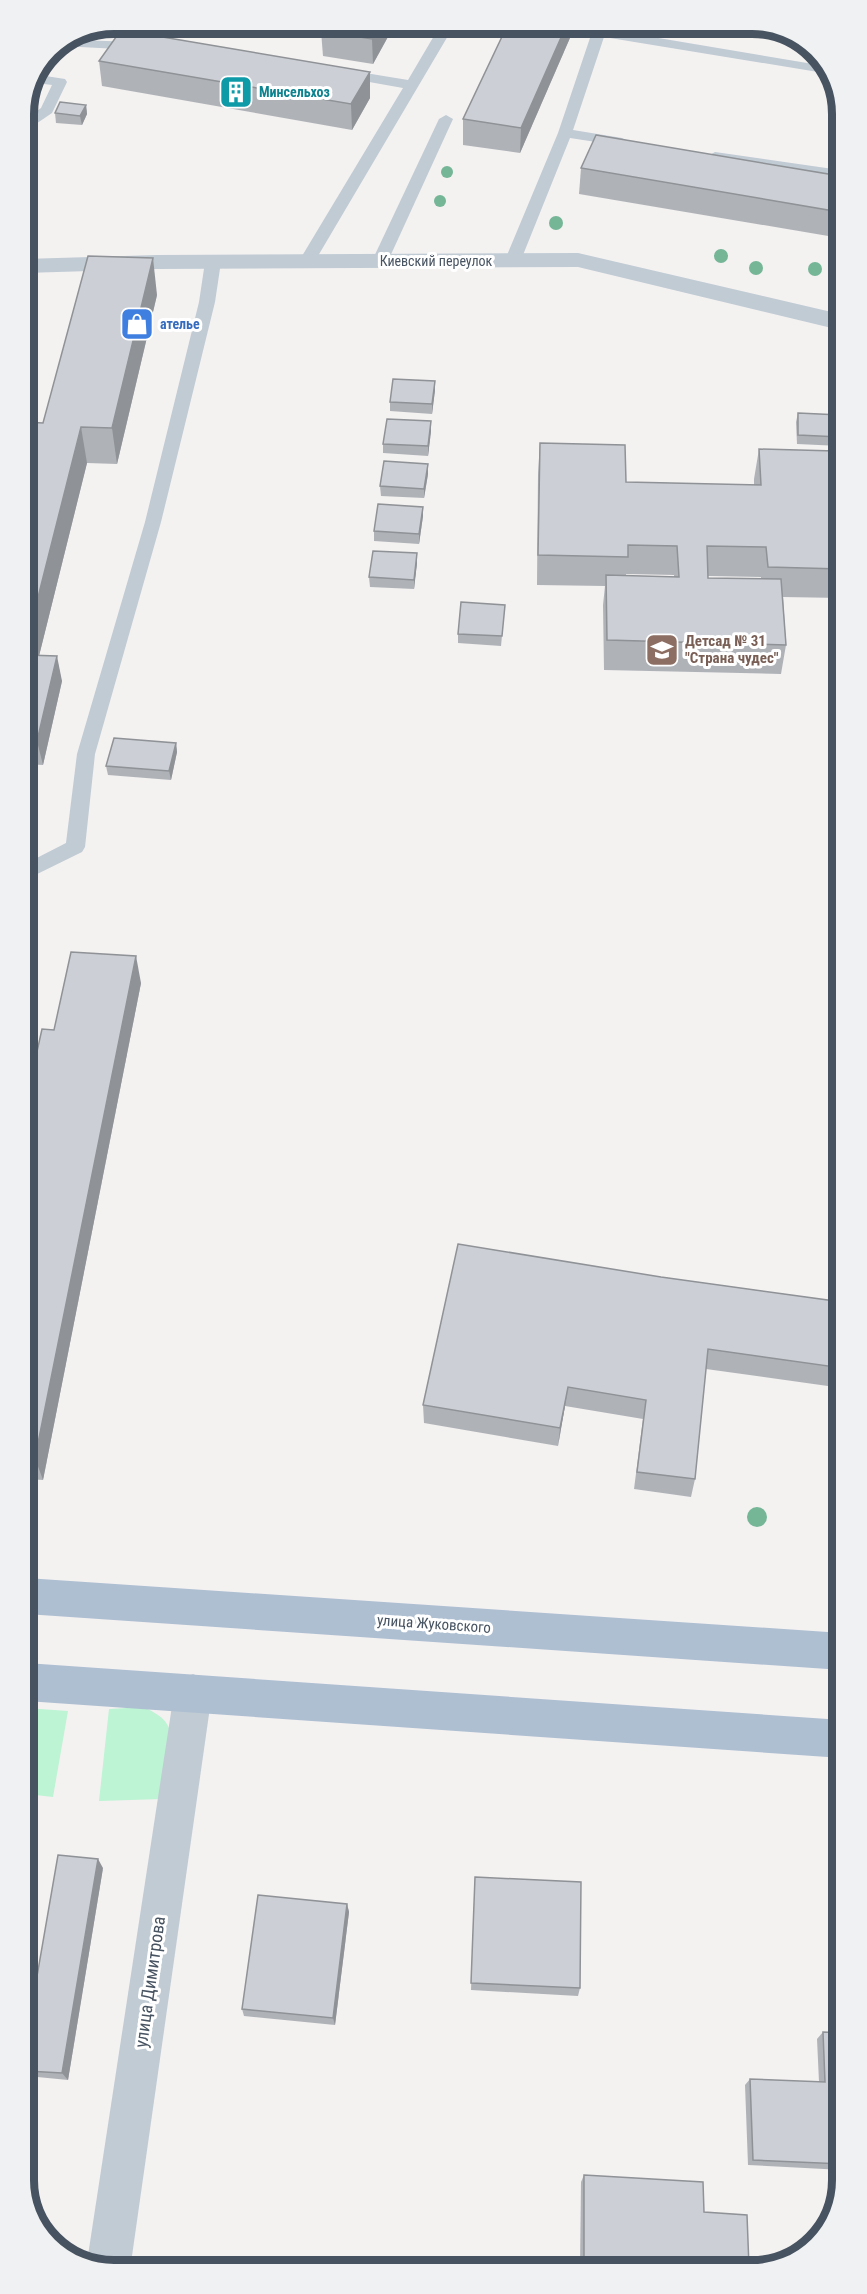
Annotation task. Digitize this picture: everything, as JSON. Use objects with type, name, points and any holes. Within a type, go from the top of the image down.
[{"type":"main road","name":"улица Жуковского","points":[[34,1597],[832,1651]]},
{"type":"main road","points":[[34,1683],[832,1737]]},
{"type":"street","name":"Киевский переулок","points":[[35,266],[307,261],[578,260],[832,320]]},
{"type":"street","name":"улица Димитрова","points":[[110,2259],[193,1693]]},
{"type":"lane","points":[[307,261],[442,35]]},
{"type":"lane","points":[[513,260],[565,133],[598,35]]},
{"type":"lane","points":[[615,35],[819,70]]},
{"type":"lane","points":[[76,44],[150,46]]},
{"type":"lane","points":[[321,70],[412,85]]},
{"type":"lane","points":[[35,119],[47,110],[60,82],[43,80]]},
{"type":"lane","points":[[380,261],[446,119]]},
{"type":"lane","points":[[565,133],[634,144]]},
{"type":"lane","points":[[702,154],[832,173]]},
{"type":"lane","points":[[35,868],[75,847],[86,754],[153,522],[207,302],[213,262]]},
{"type":"green space","points":[[144,1707],[162,1718],[169,1728],[170,1753],[162,1799],[99,1801],[109,1709]]},
{"type":"green space","points":[[34,1709],[68,1711],[53,1797],[34,1795]]},
{"type":"building","points":[[118,34],[145,34],[370,72],[351,104],[99,61]]},
{"type":"building","points":[[342,34],[375,34],[372,39]]},
{"type":"building","points":[[503,35],[562,35],[521,128],[463,119]]},
{"type":"building","points":[[60,102],[86,105],[80,116],[55,113]]},
{"type":"building","points":[[596,135],[832,175],[832,211],[581,168]]},
{"type":"building","points":[[88,256],[153,258],[112,428],[81,427],[35,610],[35,423],[43,423]]},
{"type":"building","points":[[393,379],[435,381],[432,404],[390,402]]},
{"type":"building","points":[[798,413],[832,415],[832,437],[798,435]]},
{"type":"building","points":[[387,419],[431,421],[428,446],[383,444]]},
{"type":"building","points":[[540,443],[625,445],[626,482],[761,485],[759,449],[832,451],[832,569],[768,567],[766,547],[707,546],[708,578],[781,579],[786,645],[607,640],[606,575],[679,577],[677,546],[628,545],[628,557],[538,555]]},
{"type":"building","points":[[384,461],[428,464],[424,489],[380,486]]},
{"type":"building","points":[[378,504],[423,507],[419,534],[374,531]]},
{"type":"building","points":[[373,551],[417,553],[414,580],[369,577]]},
{"type":"building","points":[[461,602],[505,605],[502,636],[458,634]]},
{"type":"building","points":[[35,655],[57,656],[37,741],[35,741]]},
{"type":"building","points":[[114,738],[176,743],[169,771],[106,766]]},
{"type":"building","points":[[71,952],[136,956],[34,1458],[35,1063],[42,1029],[54,1030]]},
{"type":"building","points":[[458,1244],[661,1277],[832,1301],[832,1367],[708,1349],[695,1479],[637,1472],[646,1400],[568,1387],[560,1428],[423,1405]]},
{"type":"building","points":[[58,1855],[98,1859],[62,2073],[34,2071],[34,1993]]},
{"type":"building","points":[[475,1877],[581,1882],[580,1988],[471,1983]]},
{"type":"building","points":[[258,1895],[347,1904],[333,2018],[242,2009]]},
{"type":"building","points":[[823,2032],[832,2032],[832,2164],[753,2160],[750,2079],[825,2082]]},
{"type":"building","points":[[584,2175],[703,2182],[704,2212],[747,2215],[749,2260],[584,2260]]},
{"type":"place","name":"Минсельхоз","points":[[236,92]]},
{"type":"place","name":"ателье","points":[[137,324]]},
{"type":"place","name":"Детсад № 31 \"Страна чудес\"","points":[[662,650]]}]
